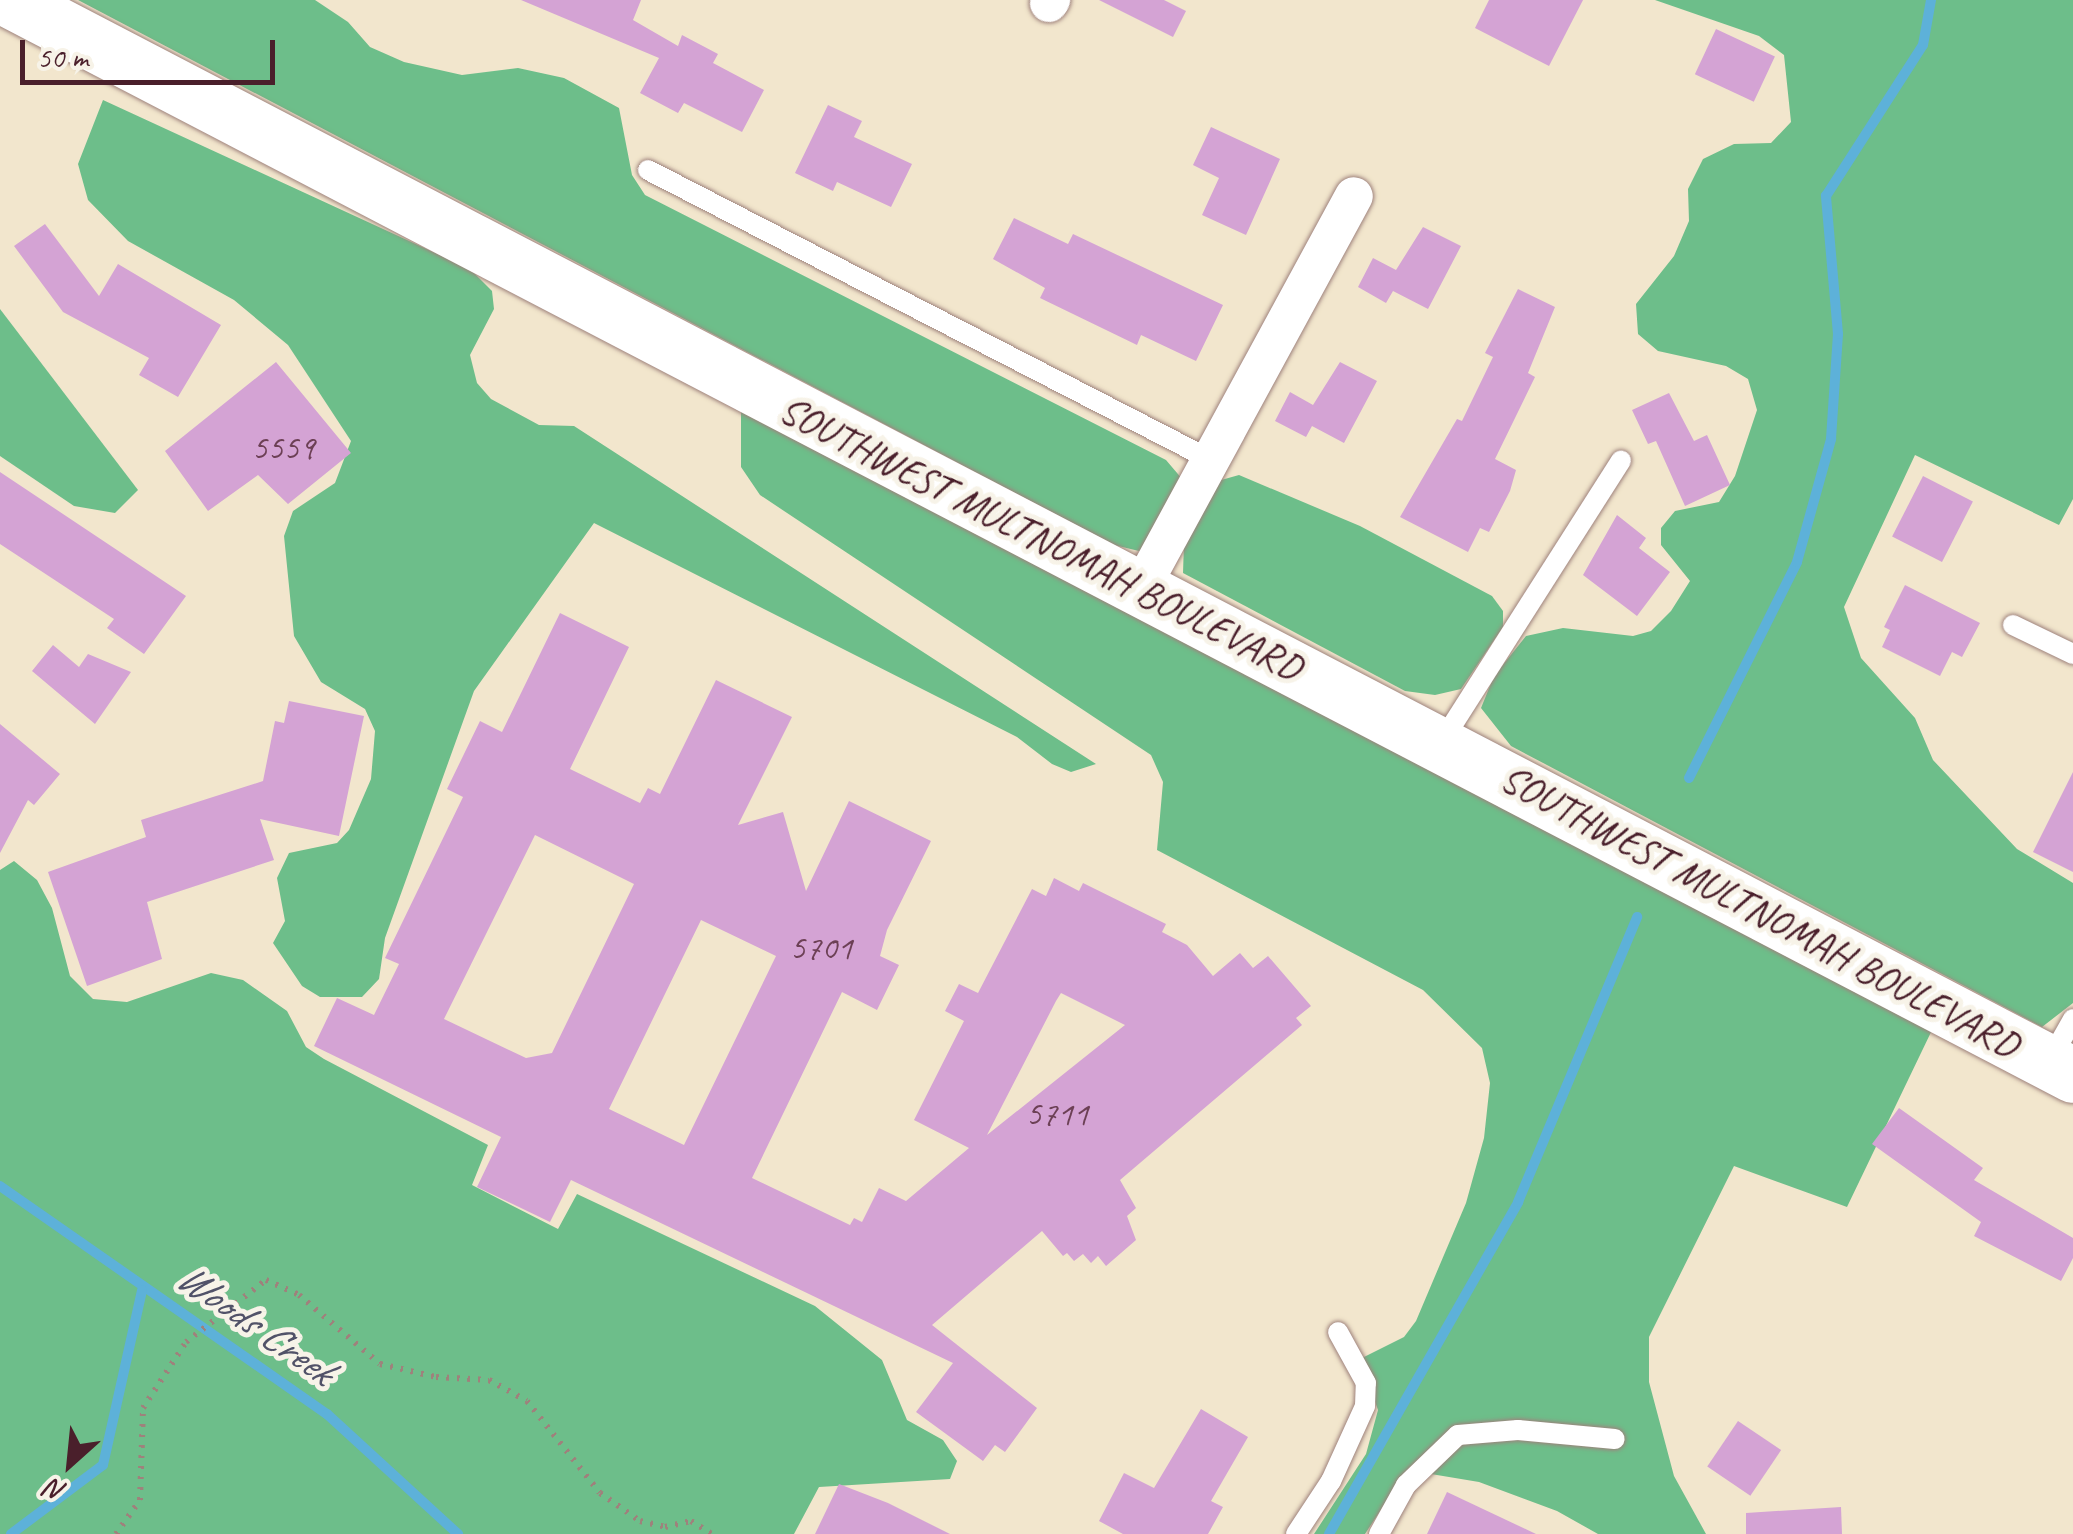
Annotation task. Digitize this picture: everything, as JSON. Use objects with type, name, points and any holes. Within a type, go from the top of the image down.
[{"type":"main road","name":"SOUTHWEST MULTNOMAH BOULEVARD","points":[[10,0],[1440,744],[2065,1052]]},
{"type":"street","points":[[1140,590],[1354,196]]},
{"type":"lane","points":[[648,170],[1211,460]]},
{"type":"lane","points":[[1440,744],[1621,460]]},
{"type":"lane","points":[[2014,626],[2073,654]]},
{"type":"lane","points":[[1296,1534],[1331,1481],[1365,1406],[1366,1382],[1338,1332]]},
{"type":"lane","points":[[1380,1534],[1406,1485],[1458,1435],[1518,1430],[1615,1439]]},
{"type":"path","points":[[116,1534],[140,1500],[143,1408],[186,1342],[266,1280],[298,1295],[380,1364],[436,1377],[489,1380],[526,1401],[600,1493],[627,1512],[665,1526],[691,1521],[712,1534]]},
{"type":"green space","points":[[78,0],[315,0],[348,22],[370,47],[404,62],[462,75],[518,68],[564,78],[619,108],[632,175],[645,195],[1166,460],[1183,480],[1154,544],[1139,551],[1114,545]]},
{"type":"green space","points":[[1655,0],[2073,0],[2073,499],[2059,525],[1915,455],[1844,607],[1861,658],[1915,718],[1933,760],[2017,849],[2073,883],[2073,1003],[2042,1027],[1511,746],[1481,708],[1494,676],[1526,636],[1563,628],[1633,636],[1651,631],[1671,611],[1690,581],[1661,545],[1661,528],[1675,511],[1719,502],[1735,476],[1757,410],[1748,379],[1726,366],[1658,351],[1638,334],[1636,304],[1674,256],[1689,221],[1688,189],[1703,159],[1734,144],[1771,143],[1791,122],[1784,55],[1759,36]]},
{"type":"green space","points":[[103,100],[470,269],[492,291],[494,309],[470,355],[477,383],[491,399],[539,425],[574,426],[1096,764],[1071,772],[1052,764],[1017,737],[594,523],[474,691],[385,938],[379,979],[362,997],[320,997],[302,986],[273,943],[285,921],[277,878],[289,853],[337,843],[349,830],[371,779],[375,731],[365,709],[321,682],[294,636],[284,536],[293,511],[335,483],[351,441],[288,345],[234,300],[128,241],[88,200],[78,164]]},
{"type":"green space","points":[[0,309],[138,490],[115,513],[74,506],[0,456]]},
{"type":"green space","points":[[741,411],[1933,1028],[1847,1207],[1734,1166],[1649,1337],[1649,1382],[1674,1476],[1706,1534],[1598,1534],[1557,1511],[1479,1482],[1407,1470],[1365,1534],[1314,1534],[1366,1454],[1378,1410],[1360,1359],[1404,1337],[1416,1321],[1466,1203],[1484,1138],[1490,1083],[1482,1048],[1423,990],[1157,850],[1163,782],[1151,755],[760,495],[741,467]]},
{"type":"green space","points":[[1239,475],[1360,526],[1492,596],[1503,611],[1503,627],[1461,689],[1435,695],[1405,691],[1183,573],[1184,543],[1214,482]]},
{"type":"green space","points":[[14,861],[37,880],[52,908],[70,976],[93,999],[127,1002],[211,973],[243,980],[287,1011],[306,1047],[488,1145],[472,1185],[558,1229],[577,1194],[815,1306],[882,1360],[907,1420],[943,1440],[957,1461],[950,1479],[819,1487],[794,1534],[0,1534],[0,870]]},
{"type":"building","points":[[521,0],[641,0],[633,20],[678,46],[682,35],[718,54],[713,63],[764,90],[742,132],[684,103],[678,113],[640,93],[659,58]]},
{"type":"building","points":[[1099,0],[1164,0],[1186,11],[1173,37]]},
{"type":"building","points":[[1489,0],[1583,0],[1549,66],[1475,28]]},
{"type":"building","points":[[1716,29],[1775,56],[1754,102],[1695,74]]},
{"type":"building","points":[[828,105],[862,121],[854,137],[912,164],[891,207],[837,182],[833,191],[795,173]]},
{"type":"building","points":[[1211,127],[1280,159],[1246,235],[1202,215],[1219,178],[1193,165]]},
{"type":"building","points":[[1014,218],[1068,244],[1073,234],[1223,305],[1196,361],[1141,335],[1137,345],[1040,298],[1045,288],[993,259]]},
{"type":"building","points":[[45,224],[99,296],[118,264],[221,325],[178,397],[139,375],[149,358],[63,312],[14,246]]},
{"type":"building","points":[[1423,227],[1461,246],[1428,309],[1393,291],[1386,303],[1358,287],[1373,258],[1396,270]]},
{"type":"building","points":[[1518,289],[1555,307],[1528,373],[1535,377],[1495,459],[1516,470],[1510,491],[1489,532],[1480,528],[1468,552],[1400,517],[1457,419],[1462,421],[1493,357],[1485,353]]},
{"type":"building","points":[[276,362],[351,453],[288,504],[258,475],[208,511],[165,451]]},
{"type":"building","points":[[1340,362],[1377,381],[1344,443],[1312,426],[1306,437],[1275,421],[1290,392],[1313,405]]},
{"type":"building","points":[[1669,393],[1694,441],[1707,435],[1730,485],[1685,506],[1656,441],[1648,444],[1632,410]]},
{"type":"building","points":[[0,472],[186,596],[144,654],[107,628],[114,619],[0,544]]},
{"type":"building","points":[[1923,476],[1973,501],[1942,562],[1892,537]]},
{"type":"building","points":[[1617,515],[1646,538],[1639,548],[1670,572],[1637,616],[1583,575]]},
{"type":"building","points":[[1905,585],[1980,623],[1962,657],[1952,652],[1940,676],[1882,647],[1890,630],[1884,627]]},
{"type":"building","points":[[560,613],[629,647],[570,769],[640,803],[648,788],[660,794],[716,680],[792,717],[738,825],[783,812],[806,891],[849,801],[931,841],[887,930],[880,956],[899,965],[877,1010],[842,992],[752,1178],[850,1225],[854,1218],[862,1222],[879,1188],[906,1201],[969,1148],[914,1120],[964,1021],[945,1011],[959,984],[978,993],[1032,889],[1046,896],[1054,878],[1079,891],[1083,883],[1166,924],[1162,932],[1187,945],[1213,976],[1240,953],[1253,968],[1268,956],[1311,1006],[1296,1018],[1302,1025],[1120,1180],[1136,1208],[1127,1216],[1136,1240],[1106,1266],[1098,1256],[1091,1263],[1083,1254],[1074,1261],[1067,1253],[1063,1256],[1042,1231],[932,1325],[1037,1408],[1005,1452],[995,1445],[983,1461],[916,1412],[953,1363],[571,1180],[550,1222],[477,1187],[501,1137],[314,1046],[337,998],[374,1015],[399,964],[385,958],[463,797],[447,789],[480,721],[502,732]],"holes":[[[535,835],[634,884],[552,1053],[526,1058],[444,1019]],[[701,920],[776,956],[684,1145],[609,1109]],[[1061,993],[1125,1025],[987,1135]]]},
{"type":"building","points":[[53,645],[79,667],[88,654],[131,672],[95,724],[32,671]]},
{"type":"building","points":[[289,701],[364,716],[339,836],[260,819],[274,860],[147,902],[162,959],[87,986],[48,872],[146,837],[141,820],[263,781],[275,721],[284,723]]},
{"type":"building","points":[[0,724],[60,774],[34,805],[28,800],[0,853]]},
{"type":"building","points":[[2073,772],[2073,872],[2033,852]]},
{"type":"building","points":[[1899,1108],[1983,1168],[1974,1180],[2073,1238],[2073,1258],[2061,1281],[1974,1236],[1981,1222],[1872,1144]]},
{"type":"building","points":[[1201,1409],[1248,1437],[1211,1501],[1223,1507],[1208,1534],[1123,1534],[1099,1521],[1124,1473],[1154,1488]]},
{"type":"building","points":[[1738,1421],[1781,1450],[1750,1496],[1707,1467]]},
{"type":"building","points":[[839,1484],[888,1503],[950,1534],[815,1534]]},
{"type":"building","points":[[1447,1492],[1536,1534],[1427,1534]]},
{"type":"building","points":[[1841,1507],[1842,1534],[1746,1534],[1746,1513]]},
{"type":"waterway","points":[[1689,778],[1797,562],[1831,439],[1838,334],[1826,196],[1923,45],[1931,0]]},
{"type":"waterway","points":[[1329,1534],[1518,1202],[1637,917]]},
{"type":"waterway","name":"Woods Creek","points":[[0,1186],[327,1414],[458,1534]]},
{"type":"waterway","points":[[11,1534],[103,1465],[142,1290]]}]
